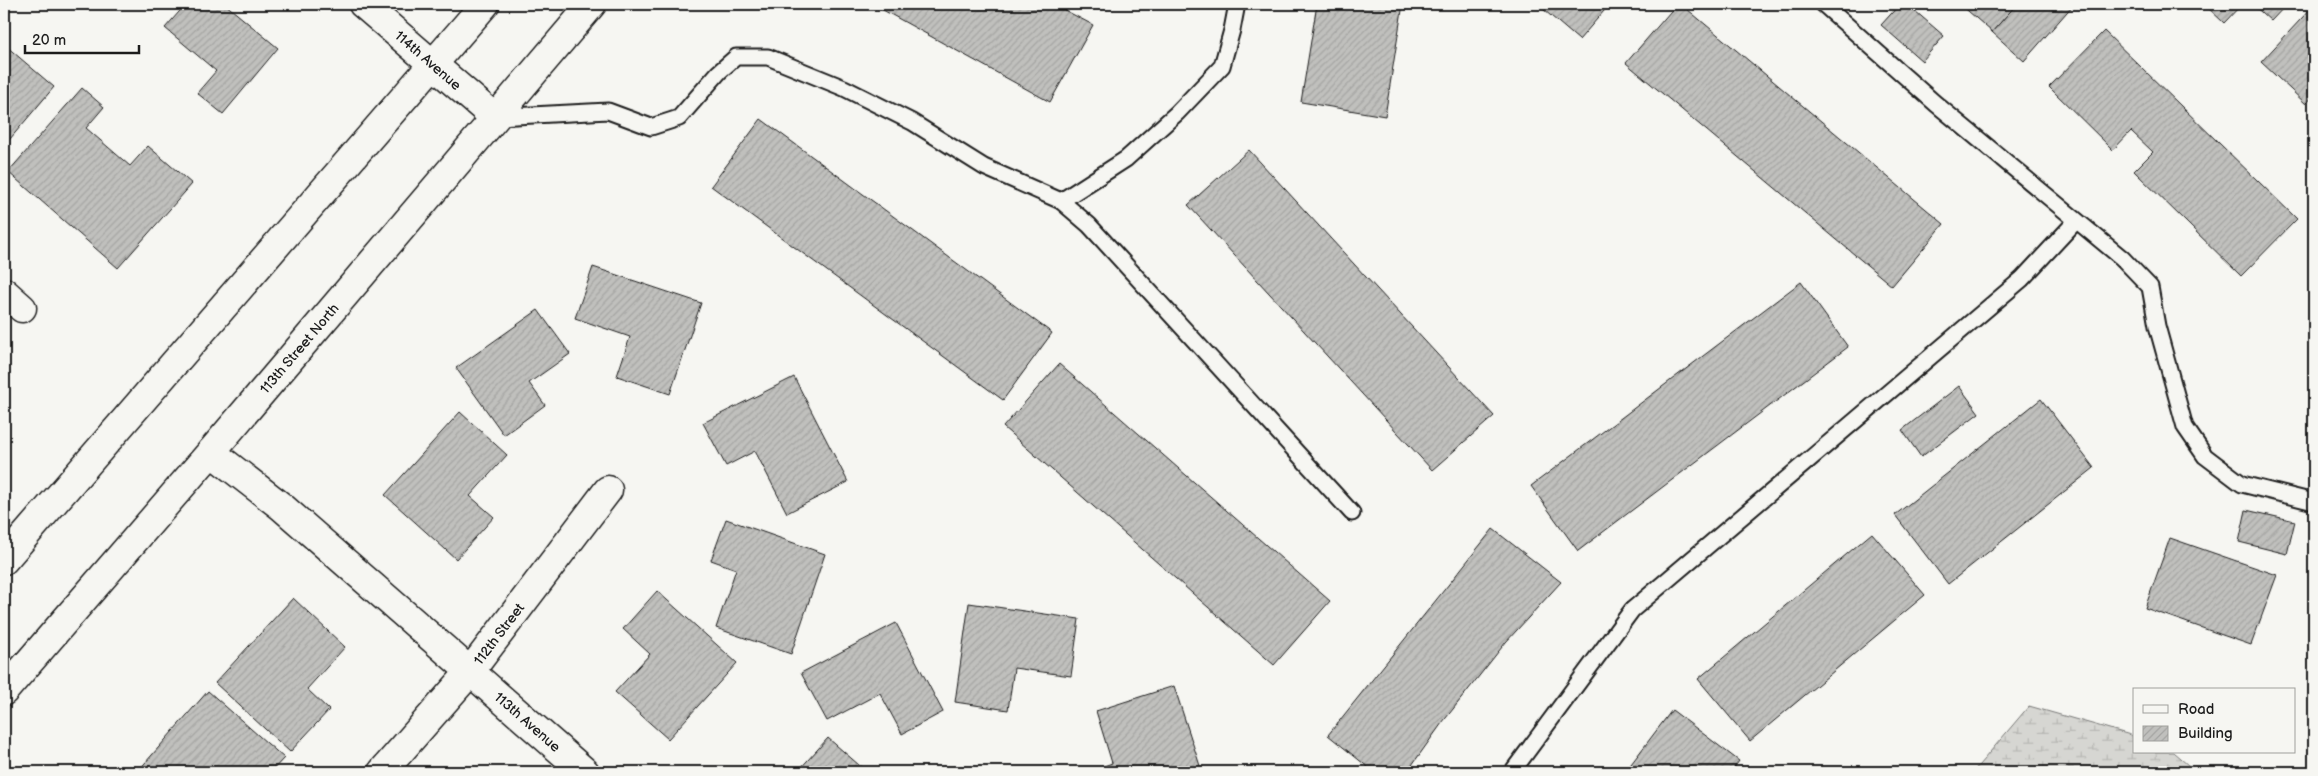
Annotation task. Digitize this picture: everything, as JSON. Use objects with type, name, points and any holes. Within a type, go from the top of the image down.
[{"type":"main road","name":"114th Avenue","points":[[363,4],[494,117]]},
{"type":"main road","points":[[4,560],[485,4]]},
{"type":"main road","name":"113th Street North","points":[[4,691],[211,452],[592,4]]},
{"type":"main road","name":"113th Avenue","points":[[211,452],[282,507],[585,772]]},
{"type":"main road","name":"112th Street","points":[[382,772],[469,672],[608,490]]},
{"type":"lane","points":[[1061,201],[1126,159],[1177,113],[1222,66],[1237,4]]},
{"type":"lane","points":[[1823,4],[1936,104],[2122,258],[2150,287],[2157,326],[2185,427],[2205,456],[2242,484],[2314,502]]},
{"type":"lane","points":[[494,117],[608,111],[651,127],[679,118],[719,72],[736,57],[768,57],[844,88],[912,122],[984,168],[1061,201],[1089,226],[1352,513]]},
{"type":"lane","points":[[1512,772],[1632,610],[2022,280],[2076,221]]},
{"type":"green space","points":[[2029,706],[2133,736],[2133,754],[2175,754],[2196,772],[1973,772]]},
{"type":"building","points":[[186,4],[225,4],[278,48],[223,114],[197,93],[216,71],[165,28]]},
{"type":"building","points":[[872,4],[1053,4],[1093,25],[1050,102]]},
{"type":"building","points":[[1317,4],[1403,4],[1385,116],[1301,102]]},
{"type":"building","points":[[1537,4],[1610,4],[1579,40]]},
{"type":"building","points":[[1677,4],[1681,4],[1944,224],[1892,286],[1626,63]]},
{"type":"building","points":[[1900,4],[1907,4],[1944,36],[1922,61],[1881,25]]},
{"type":"building","points":[[1960,4],[2017,4],[1992,32]]},
{"type":"building","points":[[2017,4],[2074,4],[2024,61],[1992,32]]},
{"type":"building","points":[[2204,4],[2242,4],[2224,23]]},
{"type":"building","points":[[2252,4],[2287,4],[2271,21]]},
{"type":"building","points":[[2314,5],[2314,95],[2306,104],[2261,62]]},
{"type":"building","points":[[2104,31],[2297,219],[2241,276],[2134,171],[2153,152],[2131,131],[2113,150],[2049,87]]},
{"type":"building","points":[[6,46],[54,87],[4,146],[4,48]]},
{"type":"building","points":[[82,88],[104,107],[86,128],[130,166],[148,146],[192,184],[118,268],[8,172]]},
{"type":"building","points":[[761,119],[1052,333],[1003,400],[711,186]]},
{"type":"building","points":[[1249,150],[1494,416],[1432,470],[1188,205]]},
{"type":"building","points":[[593,267],[701,303],[670,394],[617,376],[630,337],[575,318]]},
{"type":"building","points":[[1801,282],[1848,347],[1578,551],[1531,486]]},
{"type":"building","points":[[538,310],[570,354],[529,383],[545,405],[504,435],[456,368]]},
{"type":"building","points":[[1059,364],[1330,601],[1274,665],[1003,427]]},
{"type":"building","points":[[794,377],[848,482],[787,513],[755,451],[726,466],[703,423]]},
{"type":"building","points":[[1959,386],[1979,413],[1921,457],[1902,430]]},
{"type":"building","points":[[2041,399],[2094,468],[1948,584],[1895,515]]},
{"type":"building","points":[[460,412],[507,455],[470,496],[494,517],[456,559],[385,495]]},
{"type":"building","points":[[2246,510],[2295,521],[2287,554],[2239,542]]},
{"type":"building","points":[[726,519],[825,554],[791,654],[716,628],[736,569],[711,560]]},
{"type":"building","points":[[1493,529],[1561,582],[1506,642],[1442,723],[1407,772],[1374,772],[1328,735]]},
{"type":"building","points":[[1872,533],[1925,595],[1750,741],[1698,679]]},
{"type":"building","points":[[2170,538],[2277,575],[2251,645],[2145,608]]},
{"type":"building","points":[[657,591],[737,663],[668,739],[615,692],[650,654],[623,629]]},
{"type":"building","points":[[293,598],[345,647],[307,689],[329,710],[290,752],[215,683]]},
{"type":"building","points":[[969,603],[1079,619],[1071,676],[1014,668],[1008,710],[955,702]]},
{"type":"building","points":[[896,623],[943,712],[902,734],[880,693],[827,721],[801,673]]},
{"type":"building","points":[[1174,686],[1202,772],[1088,772],[1112,763],[1096,711]]},
{"type":"building","points":[[208,691],[284,758],[271,772],[139,772],[138,771]]},
{"type":"building","points":[[1672,710],[1739,761],[1731,772],[1625,772]]},
{"type":"building","points":[[828,738],[867,772],[797,772]]}]
